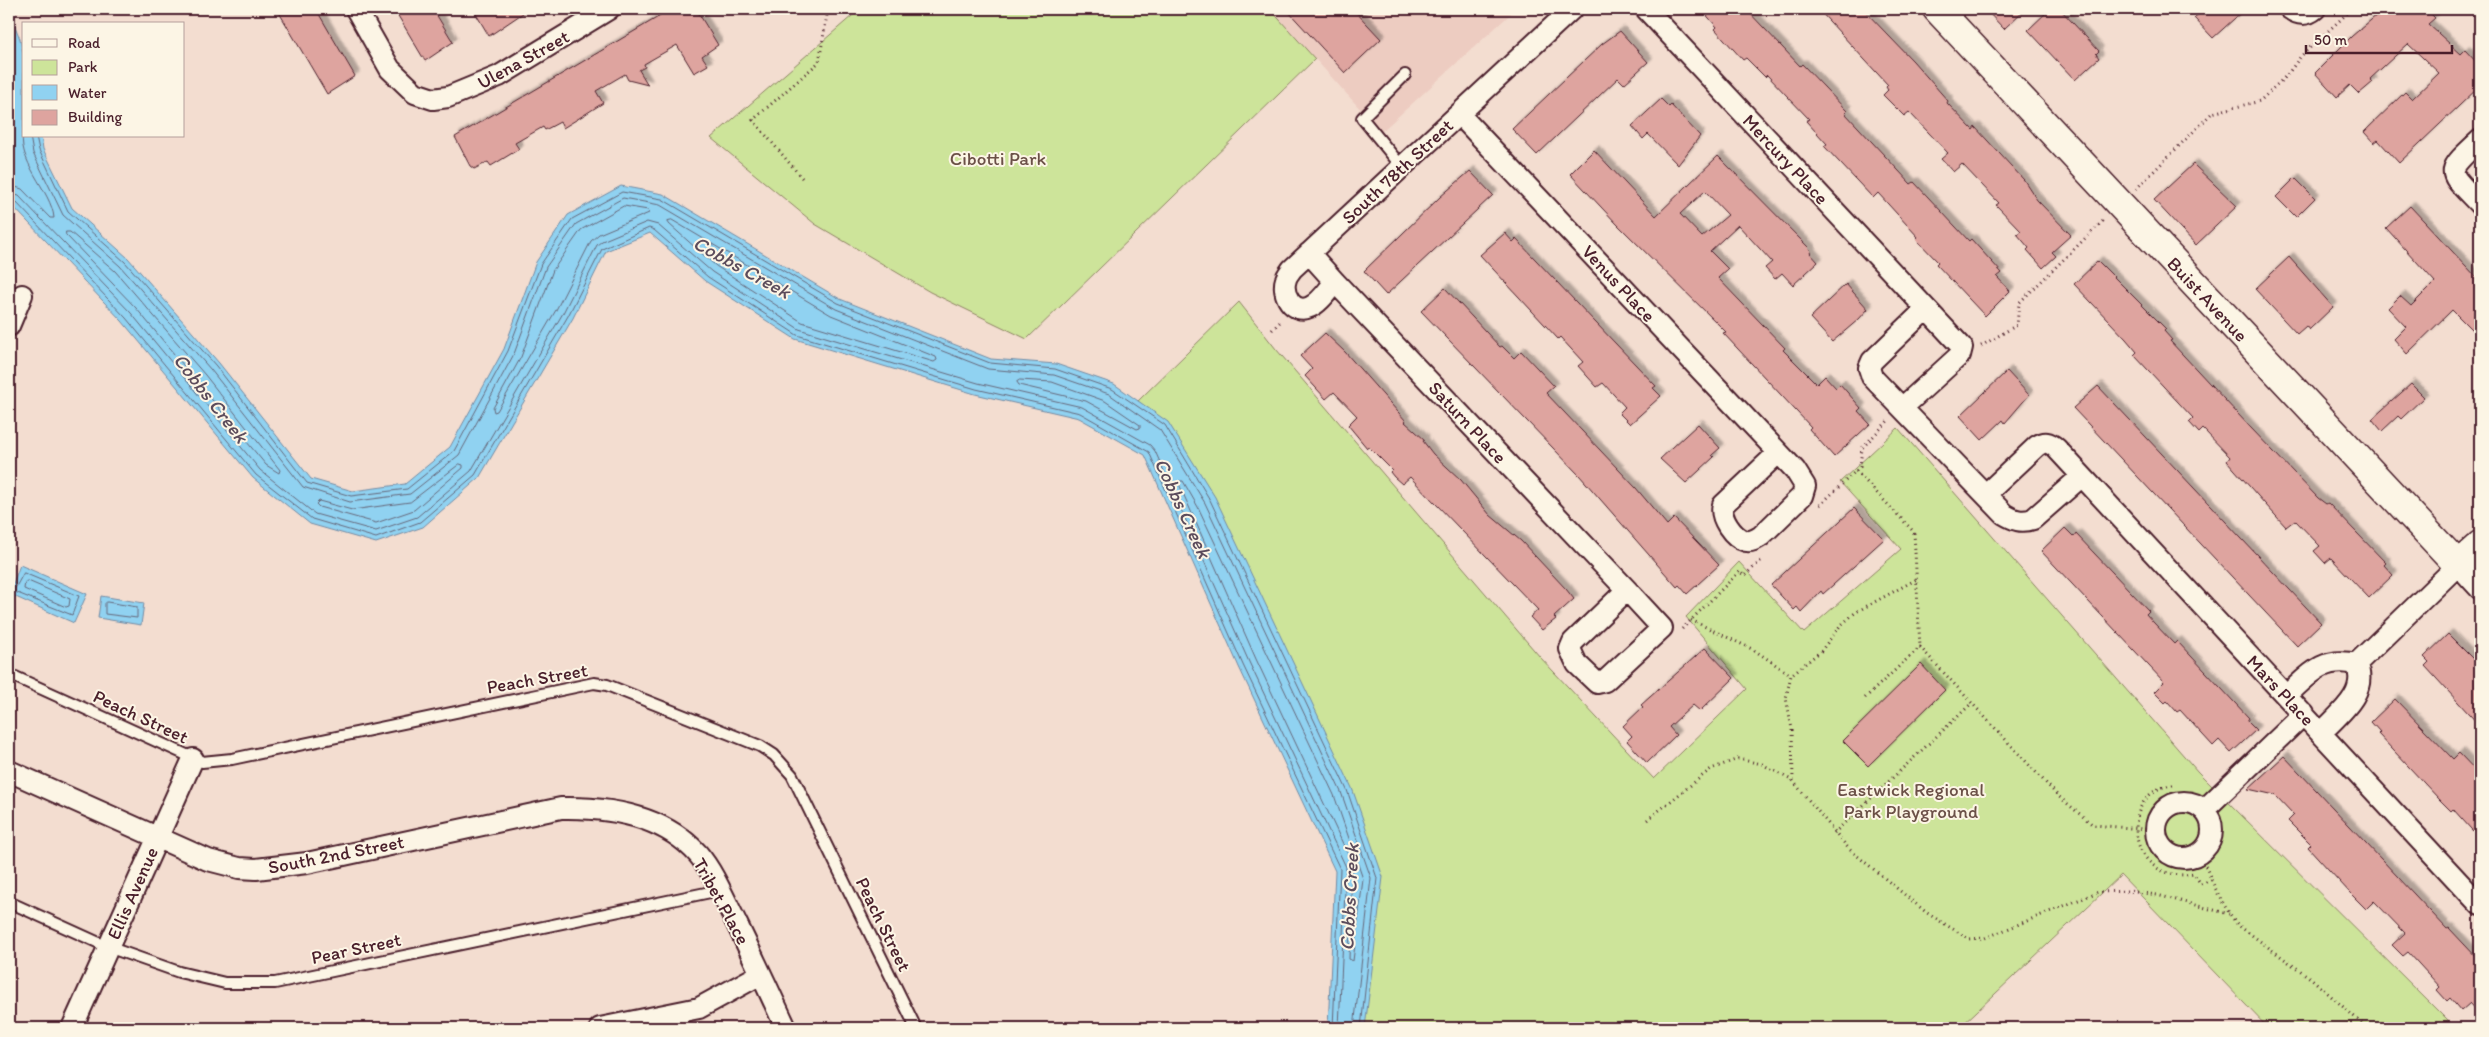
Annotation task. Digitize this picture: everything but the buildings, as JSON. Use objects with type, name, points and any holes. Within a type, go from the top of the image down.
[{"type":"street","name":"Ulena Street","points":[[356,9],[390,69],[415,93],[433,98],[448,97],[499,76],[609,9]]},
{"type":"street","name":"South 78th Street","points":[[1336,282],[1312,306],[1303,310],[1295,308],[1289,302],[1284,288],[1286,278],[1309,253],[1572,9]]},
{"type":"street","name":"Mercury Place","points":[[1646,9],[1962,347]]},
{"type":"street","name":"Buist Avenue","points":[[1937,9],[2480,589]]},
{"type":"street","points":[[2290,9],[2302,14],[2311,13],[2315,9]]},
{"type":"street","name":"Venus Place","points":[[1459,114],[1778,453]]},
{"type":"street","points":[[2480,140],[2454,164],[2453,170],[2457,181],[2480,205]]},
{"type":"street","name":"Saturn Place","points":[[1309,253],[1627,590],[1662,628],[1605,681],[1597,683],[1589,678],[1577,664],[1570,648],[1573,642],[1627,590]]},
{"type":"street","points":[[9,326],[22,295]]},
{"type":"street","points":[[1926,309],[1872,361],[1869,368],[1872,376],[2004,514],[2013,520],[2023,522],[2032,519],[2082,476]]},
{"type":"street","points":[[1902,408],[1960,355],[1962,347]]},
{"type":"street","name":"Mars Place","points":[[1986,494],[2042,442],[2050,442],[2480,905]]},
{"type":"street","points":[[2356,664],[2480,545]]},
{"type":"street","points":[[2286,696],[2323,664],[2343,661],[2356,664]]},
{"type":"street","points":[[2321,733],[2358,691],[2360,672],[2356,664]]},
{"type":"street","points":[[2204,810],[2304,714]]},
{"type":"street","name":"Ellis Avenue","points":[[72,1028],[193,759]]},
{"type":"street","name":"South 2nd Street","points":[[9,771],[157,837],[224,864],[256,869],[307,863],[561,808]]},
{"type":"street","points":[[2192,802],[2204,810],[2211,825],[2211,836],[2200,852],[2184,858],[2171,855],[2146,829],[2172,804],[2192,802]]},
{"type":"street","name":"Tribet Place","points":[[561,808],[583,807],[625,812],[662,828],[682,840],[698,854],[720,890],[786,1028]]},
{"type":"street","points":[[600,1028],[683,1020],[699,1008],[761,974]]},
{"type":"lane","points":[[1402,167],[1362,118],[1405,75]]},
{"type":"lane","name":"Peach Street","points":[[9,674],[193,759],[216,762],[580,685],[606,685],[745,739],[774,755],[792,775],[916,1028]]},
{"type":"lane","name":"Pear Street","points":[[9,902],[108,947],[179,972],[225,984],[275,983],[720,890]]},
{"type":"path","points":[[802,178],[753,120],[819,62],[828,9]]},
{"type":"path","points":[[1962,347],[1982,345],[2017,325],[2019,303],[2212,113],[2260,101],[2287,75],[2301,56],[2352,9]]},
{"type":"path","points":[[1856,471],[1914,532],[1920,647],[2057,795],[2093,825],[2146,829]]},
{"type":"path","points":[[1793,781],[1792,728],[1786,698],[1791,675],[1821,651],[1840,626],[1856,612],[1917,579]]},
{"type":"path","points":[[1691,620],[1754,650],[1791,675]]},
{"type":"path","points":[[1865,698],[1920,647]]},
{"type":"path","points":[[1834,833],[1972,703]]},
{"type":"path","points":[[1647,820],[1711,768],[1738,759],[1762,764],[1793,781],[1834,833],[1850,849],[1927,912],[1969,939],[1985,938],[2098,892],[2129,891],[2157,895],[2229,914]]},
{"type":"path","points":[[2146,829],[2140,809],[2150,795],[2164,786],[2173,785]]},
{"type":"path","points":[[2146,829],[2137,840],[2150,864],[2168,874],[2194,874],[2201,884],[2211,880]]},
{"type":"path","points":[[2200,852],[2211,880],[2229,914],[2238,925],[2313,980],[2367,1028]]},
{"type":"shaded area","points":[[1270,9],[1516,9],[1381,132]]},
{"type":"green space","name":"Cibotti Park","points":[[860,9],[1270,9],[1315,59],[1027,339],[930,292],[815,224],[711,138]]},
{"type":"green space","name":"Eastwick Regional Park Playground","points":[[1239,302],[1276,349],[1540,657],[1654,779],[1747,689],[1686,617],[1739,562],[1804,633],[1901,549],[1840,482],[1898,428],[2198,772],[2455,1028],[2268,1028],[2121,875],[1959,1028],[1369,1028],[1356,1014],[1370,848],[1138,401]]},
{"type":"water","name":"Cobbs Creek","points":[[9,11],[22,48],[22,138],[41,138],[43,149],[72,208],[128,258],[219,363],[311,479],[353,491],[405,484],[450,447],[504,349],[536,262],[568,215],[621,186],[663,194],[840,299],[991,359],[1056,364],[1114,384],[1168,422],[1215,497],[1352,788],[1383,877],[1365,1028],[1328,1028],[1335,871],[1239,667],[1145,455],[1079,418],[975,394],[795,339],[705,281],[650,233],[606,251],[573,318],[479,478],[423,527],[376,543],[310,524],[253,478],[122,321],[9,202]]},
{"type":"water","points":[[20,565],[87,594],[74,623],[9,594]]},
{"type":"water","points":[[101,596],[144,603],[141,625],[98,618]]}]
